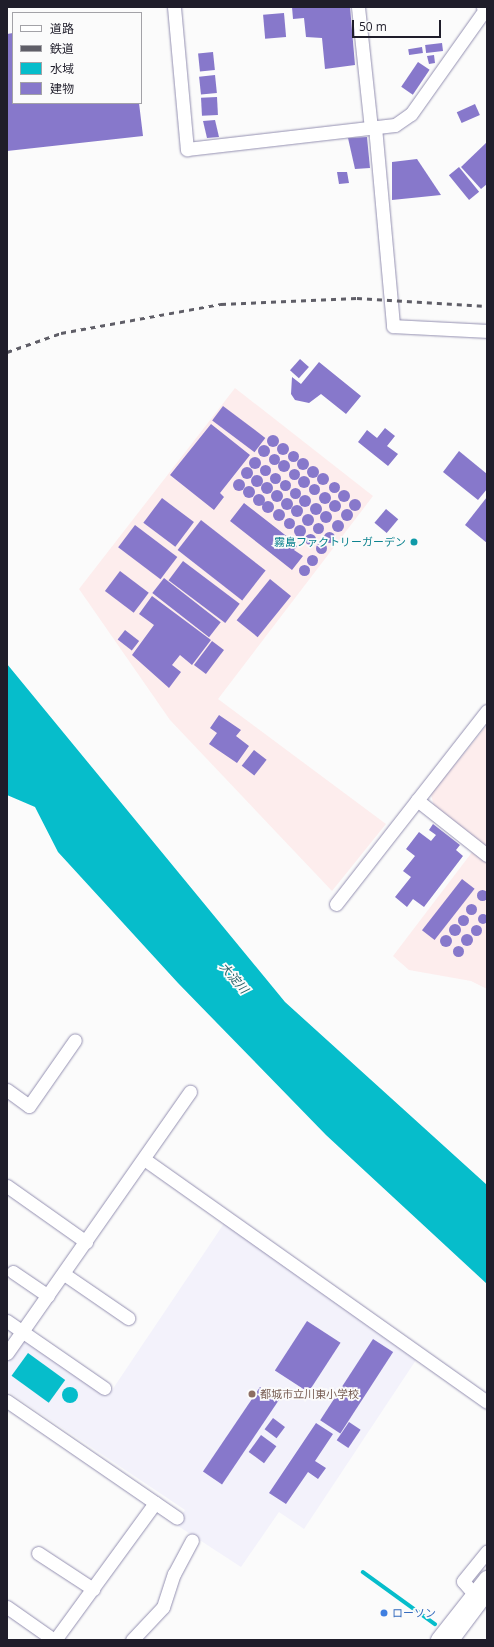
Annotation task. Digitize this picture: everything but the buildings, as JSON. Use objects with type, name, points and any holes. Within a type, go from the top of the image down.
[{"type":"street","points":[[174,7],[187,149],[395,125],[411,114],[486,8]]},
{"type":"street","points":[[358,7],[373,128],[393,326],[487,331]]},
{"type":"street","points":[[336,904],[487,711]]},
{"type":"street","points":[[417,800],[487,855]]},
{"type":"street","points":[[7,1090],[29,1106],[75,1040]]},
{"type":"street","points":[[7,1353],[64,1274],[190,1092]]},
{"type":"street","points":[[144,1159],[487,1402]]},
{"type":"street","points":[[7,1186],[86,1242]]},
{"type":"street","points":[[13,1272],[48,1296]]},
{"type":"street","points":[[64,1274],[128,1318]]},
{"type":"street","points":[[7,1321],[104,1388]]},
{"type":"street","points":[[7,1402],[177,1518]]},
{"type":"street","points":[[7,1607],[55,1640],[155,1503]]},
{"type":"street","points":[[132,1640],[163,1607],[174,1574],[192,1540]]},
{"type":"street","points":[[481,1594],[463,1581],[487,1551]]},
{"type":"street","points":[[38,1553],[93,1588]]},
{"type":"street","points":[[449,1637],[481,1594],[487,1579]]},
{"type":"shaded area","points":[[235,388],[373,496],[218,699],[386,824],[332,891],[170,720],[79,589]]},
{"type":"shaded area","points":[[487,725],[487,989],[471,981],[409,970],[393,956],[479,843],[434,807],[431,794]]},
{"type":"shaded area","name":"都城市立川東小学校","points":[[225,1222],[416,1360],[304,1529],[279,1512],[241,1567],[175,1524],[185,1510],[7,1391],[7,1361],[19,1341],[25,1339],[108,1396]]},
{"type":"water","name":"大淀川","points":[[7,664],[285,1002],[487,1185],[487,1284],[326,1135],[178,983],[58,852],[35,807],[7,795]]},
{"type":"water","points":[[28,1353],[65,1380],[49,1403],[12,1376]]},
{"type":"water","points":[[67,1387],[73,1387],[78,1392],[76,1401],[73,1403],[67,1403],[62,1398],[62,1392]]},
{"type":"waterway","points":[[363,1572],[435,1624]]},
{"type":"railway","points":[[7,352],[61,333],[221,304],[357,298],[487,306]]},
{"type":"place","name":"霧島ファクトリーガーデン","points":[[414,542]]},
{"type":"place","name":"都城市立川東小学校","points":[[252,1394]]},
{"type":"place","name":"ローソン","points":[[384,1613]]}]
